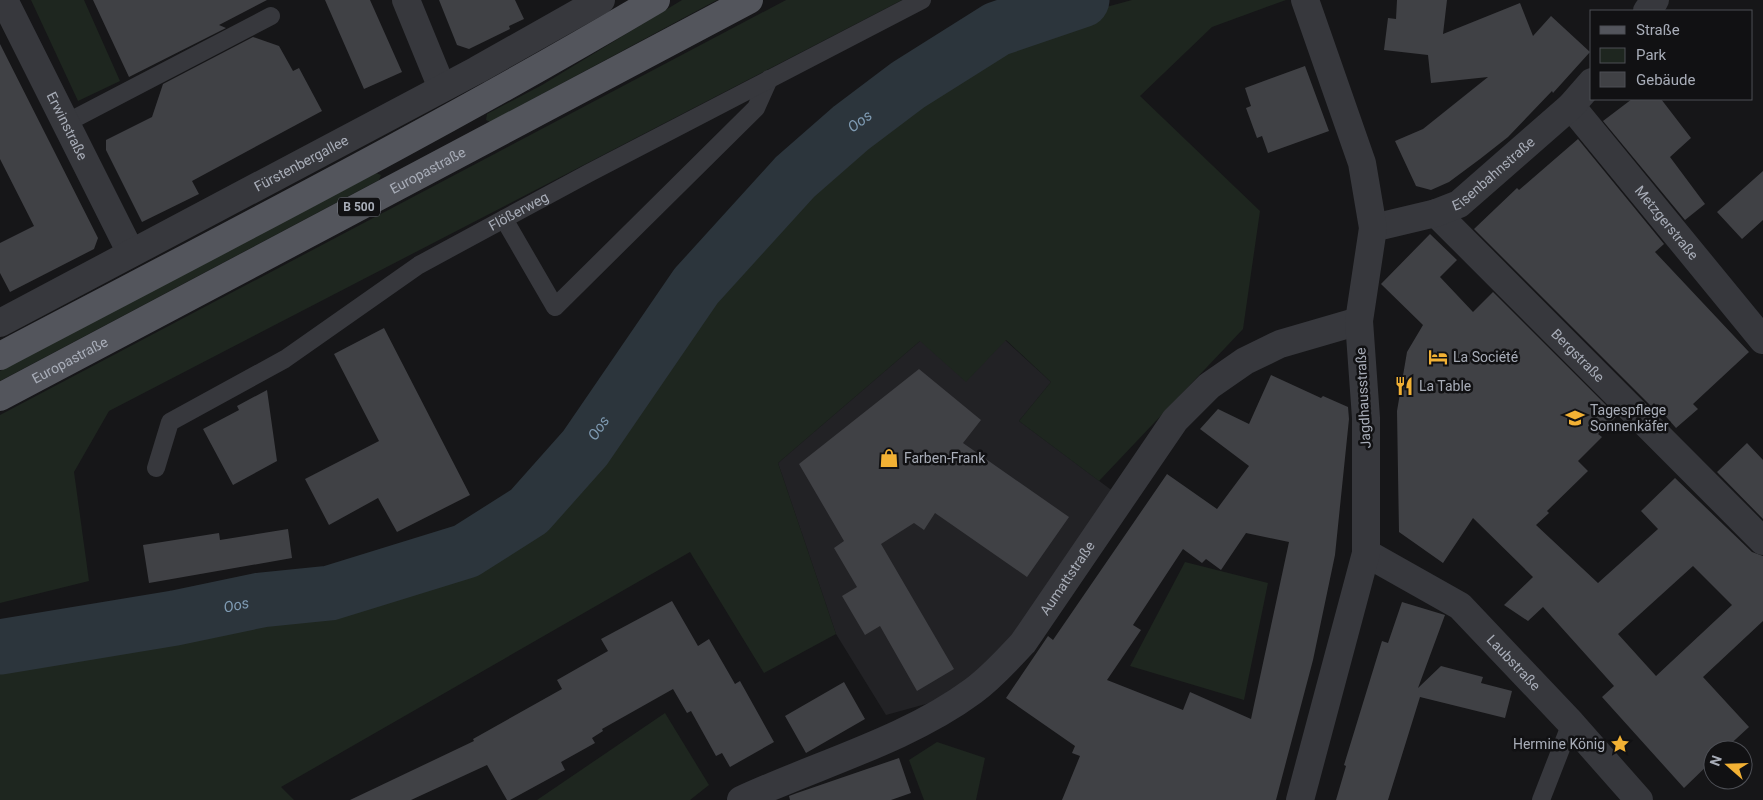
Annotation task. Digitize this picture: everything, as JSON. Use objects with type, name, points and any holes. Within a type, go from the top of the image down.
[{"type":"main road","name":"B 500","points":[[0,356],[435,126],[578,47],[656,0]]},
{"type":"main road","name":"Europastraße","points":[[0,397],[750,0]]},
{"type":"street","name":"Erwinstraße","points":[[4,0],[131,253]]},
{"type":"street","points":[[406,0],[442,88]]},
{"type":"street","name":"Fürstenbergallee","points":[[0,323],[442,88],[601,0]]},
{"type":"street","name":"Jagdhausstraße","points":[[1300,800],[1366,553],[1366,418],[1359,321],[1373,228],[1362,163],[1305,0]]},
{"type":"street","name":"Eisenbahnstraße","points":[[1373,228],[1436,213],[1460,204],[1571,106],[1590,84]]},
{"type":"street","name":"Metzgerstraße","points":[[1571,106],[1763,340]]},
{"type":"street","name":"Bergstraße","points":[[1436,213],[1763,541]]},
{"type":"street","name":"Aumattstraße","points":[[741,800],[914,726],[973,691],[998,670],[1022,643],[1175,420],[1209,386],[1244,361],[1280,344],[1359,321]]},
{"type":"street","name":"Laubstraße","points":[[1366,553],[1460,606],[1571,723],[1639,800]]},
{"type":"lane","name":"Flößerweg","points":[[156,468],[170,422],[285,359],[418,265],[922,0]]},
{"type":"lane","points":[[66,123],[271,16]]},
{"type":"lane","points":[[504,219],[555,307],[756,108],[769,79]]},
{"type":"lane","points":[[1541,800],[1571,723]]},
{"type":"shaded area","points":[[1005,340],[1051,382],[1019,421],[1122,498],[973,691],[886,715],[836,634],[778,463],[920,341]]},
{"type":"green space","points":[[31,0],[84,0],[120,81],[78,101]]},
{"type":"green space","points":[[682,0],[717,0],[490,122],[486,120],[487,114],[542,85]]},
{"type":"green space","points":[[786,0],[902,0],[109,411],[74,472],[89,581],[0,603],[0,415]]},
{"type":"green space","points":[[1132,0],[1286,0],[1212,27],[1140,96],[1260,211],[1243,329],[1099,481],[1019,421],[1051,382],[1006,340],[966,382],[920,341],[778,463],[836,634],[764,673],[690,552],[281,787],[294,800],[0,800],[0,661],[284,613],[424,580],[549,514],[645,407],[726,285],[858,141],[978,58],[1099,9]]},
{"type":"green space","points":[[376,173],[381,175],[379,180],[0,381],[0,371]]},
{"type":"green space","points":[[1185,562],[1268,583],[1244,700],[1130,666]]},
{"type":"green space","points":[[665,713],[709,785],[690,800],[537,800]]},
{"type":"green space","points":[[937,742],[985,758],[976,800],[924,800],[909,760]]},
{"type":"building","points":[[93,0],[267,0],[219,25],[226,28],[129,77]]},
{"type":"building","points":[[325,0],[370,0],[402,72],[364,89]]},
{"type":"building","points":[[439,0],[515,0],[524,19],[509,26],[510,29],[469,49],[457,45]]},
{"type":"building","points":[[1397,0],[1447,0],[1443,34],[1520,3],[1533,36],[1551,16],[1590,52],[1553,93],[1552,91],[1508,137],[1480,159],[1449,182],[1431,190],[1416,186],[1395,141],[1423,129],[1488,77],[1431,83],[1428,55],[1384,50],[1388,18],[1396,19]]},
{"type":"building","points":[[253,37],[279,46],[293,71],[299,68],[322,111],[192,181],[199,194],[142,222],[106,150],[106,140],[152,117],[163,84]]},
{"type":"building","points":[[0,44],[98,238],[94,249],[10,292],[0,273],[0,243],[34,226],[0,159]]},
{"type":"building","points":[[1305,66],[1329,131],[1268,153],[1262,136],[1257,138],[1246,108],[1251,106],[1245,88]]},
{"type":"building","points":[[1631,100],[1662,100],[1691,138],[1670,157],[1705,204],[1685,220],[1603,121]]},
{"type":"building","points":[[1578,139],[1664,244],[1655,252],[1749,352],[1693,404],[1698,409],[1676,428],[1654,403],[1651,406],[1474,229],[1517,188],[1519,190]]},
{"type":"building","points":[[1763,171],[1763,220],[1742,239],[1717,212]]},
{"type":"building","points":[[1430,234],[1457,260],[1440,277],[1473,312],[1493,292],[1617,416],[1598,434],[1602,437],[1578,461],[1588,471],[1547,511],[1549,513],[1536,525],[1598,583],[1658,529],[1641,511],[1675,478],[1752,552],[1763,556],[1763,621],[1703,677],[1749,727],[1735,740],[1703,740],[1703,770],[1684,788],[1602,697],[1614,686],[1543,607],[1528,621],[1504,605],[1533,577],[1473,518],[1443,563],[1399,532],[1397,411],[1407,352],[1423,325],[1381,284]],"holes":[[[1693,566],[1732,605],[1656,676],[1618,634]]]},
{"type":"building","points":[[384,328],[470,495],[397,532],[378,498],[329,525],[305,479],[379,441],[334,354]]},
{"type":"building","points":[[919,369],[981,420],[963,443],[1069,517],[1027,577],[935,513],[924,530],[914,523],[881,544],[954,669],[917,691],[880,626],[865,635],[842,596],[857,587],[834,548],[844,541],[799,464]]},
{"type":"building","points":[[1271,375],[1321,398],[1323,396],[1348,407],[1349,419],[1335,555],[1313,660],[1276,800],[1062,800],[1080,756],[1072,753],[1075,746],[1006,698],[1048,636],[1053,640],[1167,474],[1217,509],[1249,466],[1200,429],[1218,409],[1249,424]],"holes":[[[1246,533],[1289,542],[1251,719],[1190,692],[1183,710],[1107,680],[1141,630],[1133,625],[1183,549],[1202,563],[1206,559],[1221,570]]]},
{"type":"building","points":[[267,390],[277,461],[233,485],[203,429],[239,410],[237,406]]},
{"type":"building","points":[[1747,443],[1763,460],[1763,519],[1717,472]]},
{"type":"building","points":[[288,529],[292,558],[149,583],[143,545],[219,533],[220,540]]},
{"type":"building","points":[[672,601],[698,646],[709,639],[735,684],[740,681],[774,742],[730,767],[722,753],[716,756],[691,711],[687,713],[673,689],[602,729],[603,731],[592,738],[595,743],[561,762],[565,770],[510,800],[507,800],[487,765],[411,800],[350,800],[474,741],[473,739],[562,689],[557,680],[608,651],[601,639]]},
{"type":"building","points":[[1402,602],[1445,615],[1418,688],[1441,666],[1483,677],[1481,683],[1512,691],[1505,718],[1420,697],[1388,800],[1336,800],[1346,766],[1344,765],[1382,641],[1388,643]]},
{"type":"building","points":[[844,682],[865,719],[806,753],[785,716]]},
{"type":"building","points":[[899,758],[911,793],[891,800],[790,800],[789,796]]},
{"type":"waterway","name":"Oos","points":[[0,647],[175,618],[261,600],[330,593],[466,551],[529,511],[585,448],[696,286],[795,177],[851,128],[908,85],[997,29],[1082,0]]},
{"type":"place","name":"La Société","points":[[1438,357]]},
{"type":"place","name":"La Table","points":[[1404,386]]},
{"type":"place","name":"Tagespflege Sonnenkäfer","points":[[1575,418]]},
{"type":"place","name":"Farben-Frank","points":[[889,458]]},
{"type":"place","name":"Hermine König","points":[[1620,744]]}]
